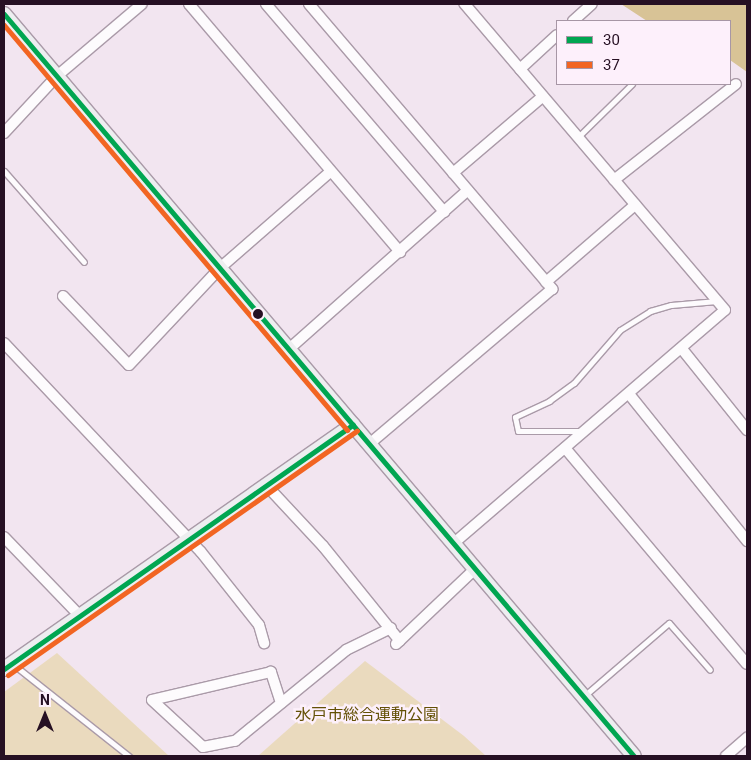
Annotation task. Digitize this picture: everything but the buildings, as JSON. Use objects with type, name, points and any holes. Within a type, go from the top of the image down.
[{"type":"street","points":[[4,133],[57,76],[142,4]]},
{"type":"street","points":[[188,4],[400,252]]},
{"type":"street","points":[[266,4],[444,212]]},
{"type":"street","points":[[309,4],[552,289],[369,444]]},
{"type":"street","points":[[454,543],[682,349],[725,310],[465,4]]},
{"type":"street","points":[[574,20],[592,4]]},
{"type":"street","points":[[4,14],[634,756]]},
{"type":"street","points":[[520,69],[556,37]]},
{"type":"street","points":[[614,180],[736,84]]},
{"type":"street","points":[[453,173],[543,96]]},
{"type":"street","points":[[63,296],[129,365],[220,268],[330,172]]},
{"type":"street","points":[[289,349],[468,190]]},
{"type":"street","points":[[546,282],[635,205]]},
{"type":"street","points":[[4,343],[189,540],[259,625],[264,643]]},
{"type":"street","points":[[682,349],[747,430]]},
{"type":"street","points":[[629,394],[747,541]]},
{"type":"street","points":[[8,666],[353,425]]},
{"type":"street","points":[[565,448],[747,664]]},
{"type":"street","points":[[266,486],[323,546],[391,628],[398,642],[475,569]]},
{"type":"street","points":[[4,537],[80,616]]},
{"type":"street","points":[[282,703],[271,672],[152,700],[203,747],[235,741],[282,703],[346,650],[391,628]]},
{"type":"street","points":[[726,756],[747,738]]},
{"type":"lane","points":[[577,137],[631,85]]},
{"type":"lane","points":[[4,171],[84,262]]},
{"type":"lane","points":[[585,431],[518,432],[515,417],[549,401],[574,383],[620,330],[650,311],[671,305],[718,301]]},
{"type":"lane","points":[[583,696],[669,623],[710,670]]},
{"type":"lane","points":[[8,666],[129,756]]},
{"type":"green space","points":[[57,653],[169,756],[4,756],[4,692]]},
{"type":"green space","name":"水戸市総合運動公園","points":[[365,661],[464,736],[486,756],[258,756]]},
{"type":"shaded area","points":[[621,4],[747,4],[747,72],[731,61],[731,20],[645,20]]},
{"type":"transit line","name":"30","points":[[4,14],[634,756]]},
{"type":"transit line","name":"37","points":[[4,25],[347,430]]},
{"type":"transit line","name":"30","points":[[4,669],[353,425]]},
{"type":"transit line","name":"37","points":[[8,675],[357,431]]}]
